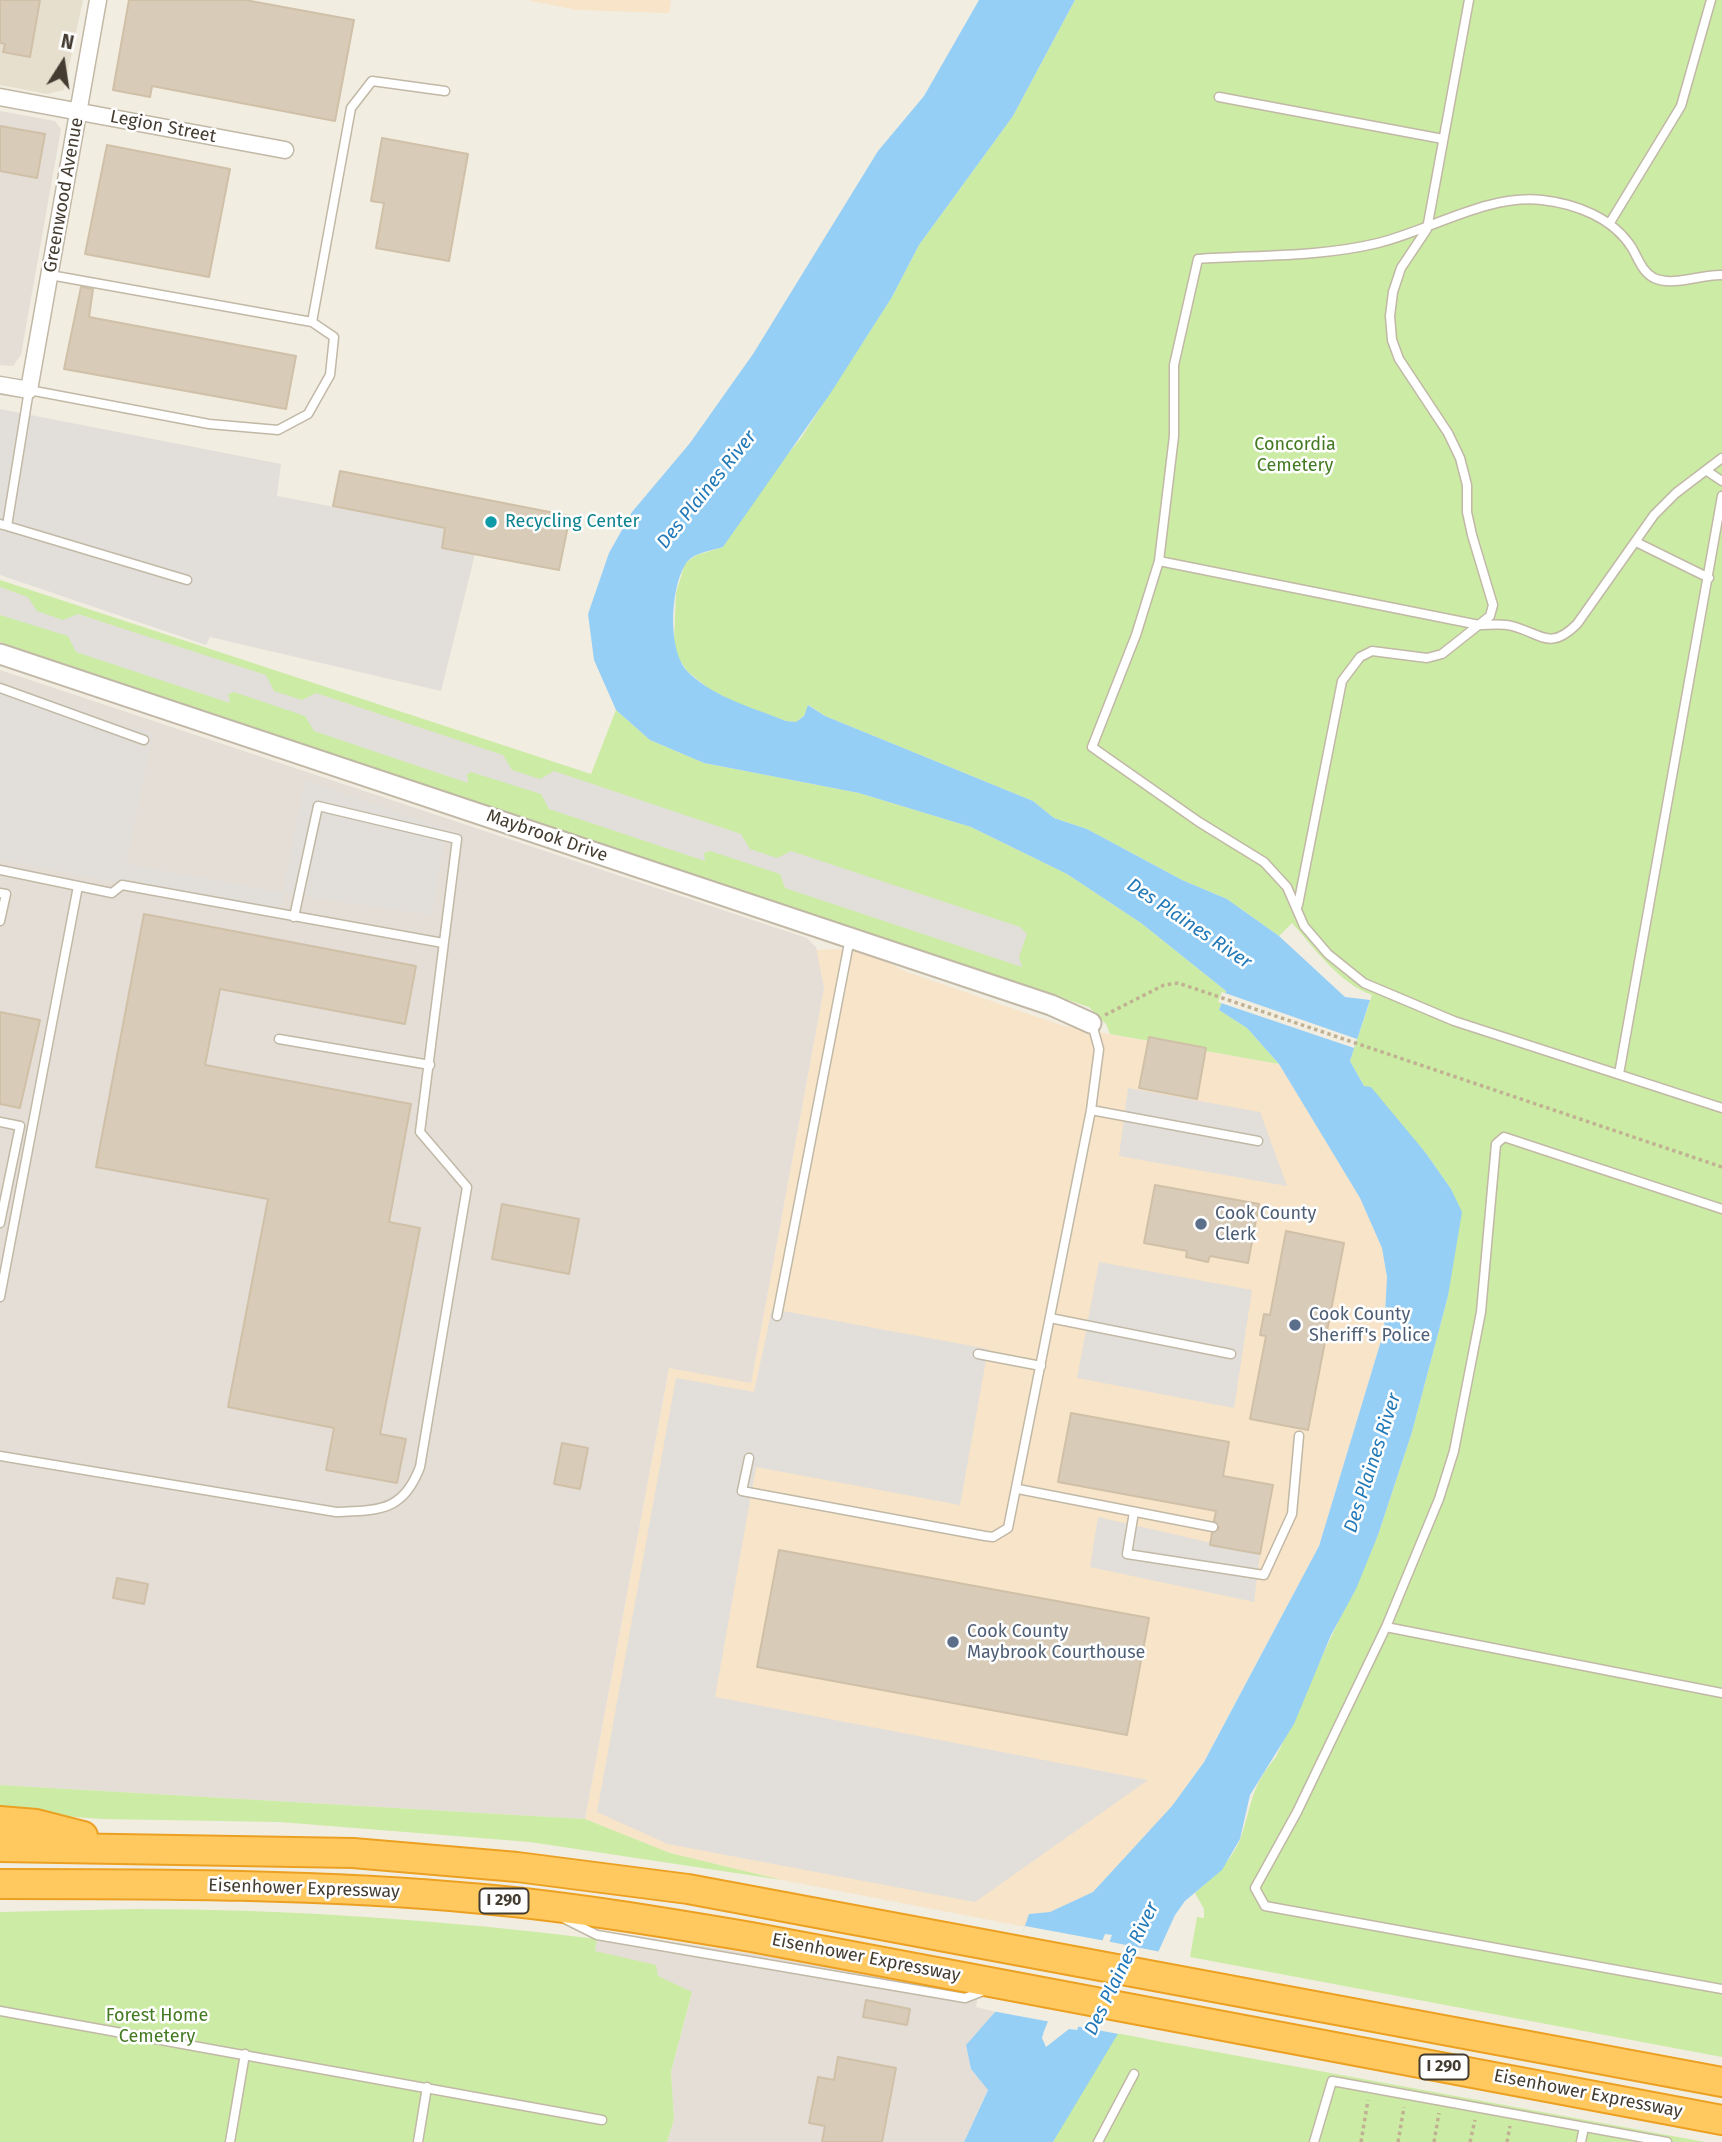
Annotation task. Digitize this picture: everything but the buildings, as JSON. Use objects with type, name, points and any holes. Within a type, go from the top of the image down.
[{"type":"highway","points":[[0,1821],[36,1824],[126,1847]]},
{"type":"highway","name":"Eisenhower Expressway","points":[[0,1847],[126,1847],[353,1853],[517,1867],[688,1889],[1722,2082]]},
{"type":"highway","name":"Eisenhower Expressway","points":[[0,1884],[262,1885],[367,1890],[537,1905],[751,1937],[1722,2120]]},
{"type":"street","name":"Greenwood Avenue","points":[[29,390],[98,0]]},
{"type":"street","name":"Legion Street","points":[[0,97],[285,150]]},
{"type":"street","points":[[0,385],[29,390]]},
{"type":"street","name":"Maybrook Drive","points":[[0,654],[1051,1005],[1091,1023]]},
{"type":"lane","points":[[1298,905],[1342,681],[1349,668],[1360,657],[1372,652],[1427,658],[1442,653],[1490,616],[1493,605],[1472,535],[1467,485],[1460,458],[1448,433],[1412,383],[1392,340],[1393,292],[1410,250],[1427,229],[1469,0]]},
{"type":"lane","points":[[1611,221],[1681,106],[1711,0]]},
{"type":"lane","points":[[312,322],[351,108],[372,81],[445,91]]},
{"type":"lane","points":[[1219,97],[1443,139]]},
{"type":"lane","points":[[1722,275],[1666,281],[1651,277],[1611,221],[1564,204],[1522,200],[1460,215],[1427,229],[1377,243],[1341,249],[1198,259],[1177,341],[1174,436],[1158,561],[1136,635],[1092,747],[1189,816],[1264,862],[1287,887],[1298,905],[1304,926],[1313,938],[1352,975],[1376,990],[1454,1021],[1722,1108]]},
{"type":"lane","points":[[50,275],[312,322],[334,337],[330,375],[309,414],[278,430],[209,424],[29,390],[4,525],[187,580]]},
{"type":"lane","points":[[1158,561],[1479,625],[1509,625],[1552,640],[1565,636],[1661,508],[1722,458]]},
{"type":"lane","points":[[1707,471],[1722,481]]},
{"type":"lane","points":[[1619,1074],[1722,496]]},
{"type":"lane","points":[[1636,542],[1709,578]]},
{"type":"lane","points":[[0,688],[144,740]]},
{"type":"lane","points":[[0,1456],[336,1512],[379,1510],[411,1491],[420,1467],[467,1187],[420,1132],[457,839],[318,806],[294,917]]},
{"type":"lane","points":[[0,870],[112,893],[122,885],[443,943]]},
{"type":"lane","points":[[0,1297],[78,886]]},
{"type":"lane","points":[[0,893],[6,894],[0,921]]},
{"type":"lane","points":[[777,1316],[850,938]]},
{"type":"lane","points":[[749,1458],[742,1491],[993,1536],[1008,1528],[1018,1489],[1091,1110],[1099,1049],[1091,1023]]},
{"type":"lane","points":[[279,1039],[430,1065]]},
{"type":"lane","points":[[1091,1110],[1258,1141]]},
{"type":"lane","points":[[0,1122],[20,1126],[0,1223]]},
{"type":"lane","points":[[1722,1209],[1504,1137],[1496,1144],[1481,1312],[1454,1451],[1439,1499],[1386,1627],[1297,1812],[1257,1881],[1258,1898],[1265,1906],[1722,1989]]},
{"type":"lane","points":[[1050,1318],[1231,1353]]},
{"type":"lane","points":[[978,1354],[1041,1366]]},
{"type":"lane","points":[[1134,1512],[1127,1554],[1264,1575],[1292,1514],[1299,1436]]},
{"type":"lane","points":[[1018,1489],[1213,1527]]},
{"type":"lane","points":[[1386,1627],[1722,1693]]},
{"type":"lane","points":[[0,2011],[602,2120]]},
{"type":"lane","points":[[230,2142],[245,2054]]},
{"type":"lane","points":[[1098,2142],[1134,2074]]},
{"type":"lane","points":[[1314,2142],[1332,2081],[1667,2142]]},
{"type":"lane","points":[[418,2142],[427,2087]]},
{"type":"lane","points":[[1581,2142],[1584,2127]]},
{"type":"path","points":[[1091,1023],[1169,982],[1722,1167]]},
{"type":"path","points":[[1361,2142],[1371,2088]]},
{"type":"path","points":[[1398,2142],[1406,2095]]},
{"type":"path","points":[[1434,2142],[1441,2101]]},
{"type":"path","points":[[1471,2142],[1477,2107]]},
{"type":"shaded area","points":[[0,0],[83,0],[64,90],[47,94],[0,85]]},
{"type":"shaded area","points":[[527,0],[671,0],[669,13],[577,10]]},
{"type":"shaded area","points":[[0,111],[55,121],[61,129],[21,355],[13,366],[0,365]]},
{"type":"shaded area","points":[[0,409],[281,464],[277,496],[445,528],[442,548],[475,554],[441,691],[210,637],[206,645],[0,575]]},
{"type":"shaded area","points":[[0,587],[28,597],[37,611],[63,620],[78,614],[266,675],[274,691],[302,700],[316,693],[503,755],[512,770],[540,779],[554,771],[741,834],[750,849],[777,858],[791,851],[1020,927],[1027,934],[1019,957],[1022,967],[785,888],[780,874],[710,851],[704,853],[705,861],[549,809],[541,794],[471,772],[467,774],[468,783],[314,731],[305,716],[234,692],[228,694],[230,703],[76,652],[68,636],[0,615]]},
{"type":"shaded area","points":[[0,670],[807,938],[816,947],[824,988],[751,1383],[669,1368],[585,1819],[0,1785]]},
{"type":"shaded area","points":[[0,683],[86,711],[92,717],[153,733],[126,864],[283,893],[279,915],[0,859]]},
{"type":"shaded area","points":[[305,781],[446,829],[432,915],[283,893]]},
{"type":"shaded area","points":[[862,948],[904,971],[1064,1026],[1279,1064],[1360,1198],[1382,1248],[1387,1277],[1384,1331],[1319,1546],[1204,1761],[1172,1806],[1093,1892],[1050,1913],[1029,1914],[1026,1927],[782,1880],[670,1853],[585,1819],[669,1368],[751,1382],[824,988],[815,950]]},
{"type":"shaded area","points":[[1128,1088],[1260,1112],[1287,1186],[1119,1156]]},
{"type":"shaded area","points":[[1099,1262],[1252,1290],[1234,1408],[1077,1378]]},
{"type":"shaded area","points":[[772,1309],[988,1349],[960,1505],[756,1467],[715,1697],[1148,1780],[975,1902],[668,1844],[597,1812],[676,1378],[754,1392]]},
{"type":"shaded area","points":[[1098,1517],[1260,1554],[1254,1602],[1090,1567]]},
{"type":"shaded area","points":[[598,1930],[779,1958],[978,1996],[976,2007],[996,2012],[966,2045],[971,2069],[988,2089],[964,2142],[667,2142],[674,2119],[671,2072],[692,1993],[595,1951]]},
{"type":"green space","name":"Concordia Cemetery","points":[[1075,0],[1722,0],[1722,2057],[1190,1957],[1197,1917],[1204,1918],[1204,1909],[1195,1893],[1233,1854],[1261,1778],[1276,1757],[1378,1535],[1412,1432],[1448,1296],[1451,1189],[1425,1152],[1364,1086],[1350,1061],[1372,995],[1338,974],[1292,923],[1279,936],[1227,899],[1182,880],[1087,829],[1054,818],[1033,801],[825,716],[809,705],[804,716],[796,722],[786,721],[718,696],[687,671],[676,654],[676,593],[685,563],[697,555],[723,547],[766,481],[801,438],[892,297],[919,245],[1013,116]]},
{"type":"green space","points":[[0,580],[591,774],[616,710],[650,740],[704,763],[859,793],[971,827],[1067,874],[1141,923],[1226,991],[1219,1010],[1247,1028],[1279,1064],[1110,1034],[1106,1024],[1089,1007],[0,642]]},
{"type":"green space","points":[[0,1785],[585,1819],[670,1853],[782,1880],[530,1842],[280,1822],[101,1819],[0,1811]]},
{"type":"green space","name":"Forest Home Cemetery","points":[[135,1909],[366,1917],[597,1939],[595,1951],[656,1965],[658,1976],[692,1992],[671,2072],[674,2119],[667,2142],[0,2142],[0,1912]]},
{"type":"green space","points":[[1116,2033],[1157,2041],[1705,2142],[1053,2142]]},
{"type":"water","name":"Des Plaines River","points":[[979,0],[1075,0],[1013,116],[919,245],[892,297],[830,394],[723,547],[696,555],[685,565],[676,590],[673,621],[674,637],[682,664],[711,690],[735,702],[786,721],[796,722],[804,716],[808,705],[825,716],[1033,801],[1054,818],[1087,829],[1182,880],[1227,899],[1279,936],[1345,997],[1370,1000],[1350,1061],[1364,1086],[1371,1087],[1425,1152],[1451,1189],[1462,1212],[1448,1296],[1412,1432],[1378,1535],[1356,1589],[1331,1635],[1294,1724],[1250,1795],[1240,1839],[1222,1870],[1185,1901],[1175,1915],[1131,2012],[1053,2142],[964,2142],[988,2090],[971,2069],[966,2045],[996,2011],[1029,1914],[1050,1912],[1093,1892],[1172,1806],[1204,1762],[1319,1546],[1384,1331],[1387,1277],[1382,1248],[1360,1198],[1279,1064],[1247,1028],[1219,1010],[1226,991],[1141,923],[1067,874],[971,827],[859,793],[704,763],[650,740],[616,710],[594,660],[588,614],[609,553],[632,512],[690,443],[753,354],[878,151],[924,96]],"holes":[[[1105,1934],[1112,1935],[1077,2030],[1069,2029],[1046,2047],[1042,2038],[1062,1988],[1101,1944]]]},
{"type":"pier","points":[[1222,992],[1357,1039],[1354,1048],[1218,1002]]},
{"type":"pier","points":[[1025,1926],[1106,1941],[1085,1959],[1065,1990],[1051,2022],[992,2011]]},
{"type":"pier","points":[[1106,1941],[1161,1952],[1134,2013],[1119,2034],[1075,2026]]},
{"type":"place","name":"Recycling Center","points":[[491,522]]},
{"type":"place","name":"Cook County Clerk","points":[[1201,1224]]},
{"type":"place","name":"Cook County Sheriff's Police","points":[[1295,1325]]},
{"type":"place","name":"Cook County Maybrook Courthouse","points":[[953,1642]]}]
